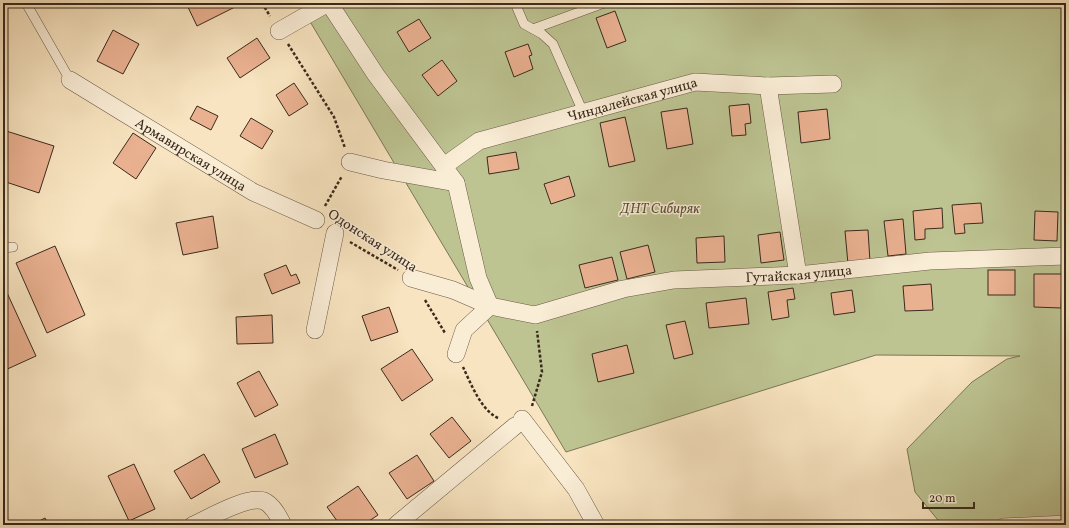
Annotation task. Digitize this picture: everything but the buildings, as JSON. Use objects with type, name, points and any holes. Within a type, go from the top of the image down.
[{"type":"street","points":[[279,31],[328,3],[376,75],[456,183],[478,278],[490,306]]},
{"type":"street","name":"Армавирская улица","points":[[70,80],[253,192],[316,220]]},
{"type":"street","name":"Чиндалейская улица","points":[[444,166],[479,141],[695,82],[768,86],[833,84]]},
{"type":"street","points":[[768,86],[798,275]]},
{"type":"street","points":[[350,162],[383,170],[456,183]]},
{"type":"street","points":[[315,330],[335,233]]},
{"type":"street","name":"Гутайская улица","points":[[534,315],[623,290],[674,280],[798,275],[930,261],[1066,256]]},
{"type":"street","points":[[411,278],[453,290],[490,306],[534,315]]},
{"type":"street","points":[[456,354],[464,330],[490,306]]},
{"type":"street","points":[[396,525],[518,422],[576,489],[596,525]]},
{"type":"street","points":[[193,525],[249,500],[264,501],[278,513],[283,525]]},
{"type":"lane","points":[[26,3],[70,80]]},
{"type":"lane","points":[[515,3],[524,24],[542,34],[553,44],[583,112]]},
{"type":"lane","points":[[533,29],[604,3]]},
{"type":"lane","points":[[3,248],[14,247]]},
{"type":"lane","points":[[1003,523],[1066,520]]},
{"type":"path","points":[[262,3],[334,117],[350,162]]},
{"type":"path","name":"Одонская улица","points":[[316,220],[350,162]]},
{"type":"path","name":"Одонская улица","points":[[335,233],[411,278],[448,336],[474,389],[491,414],[518,422]]},
{"type":"path","points":[[518,422],[530,411],[542,372],[534,315]]},
{"type":"green space","name":"ДНТ Сибиряк","points":[[299,3],[1066,3],[1066,525],[942,525],[915,492],[907,449],[972,382],[1007,359],[1020,356],[876,355],[566,452]]}]
